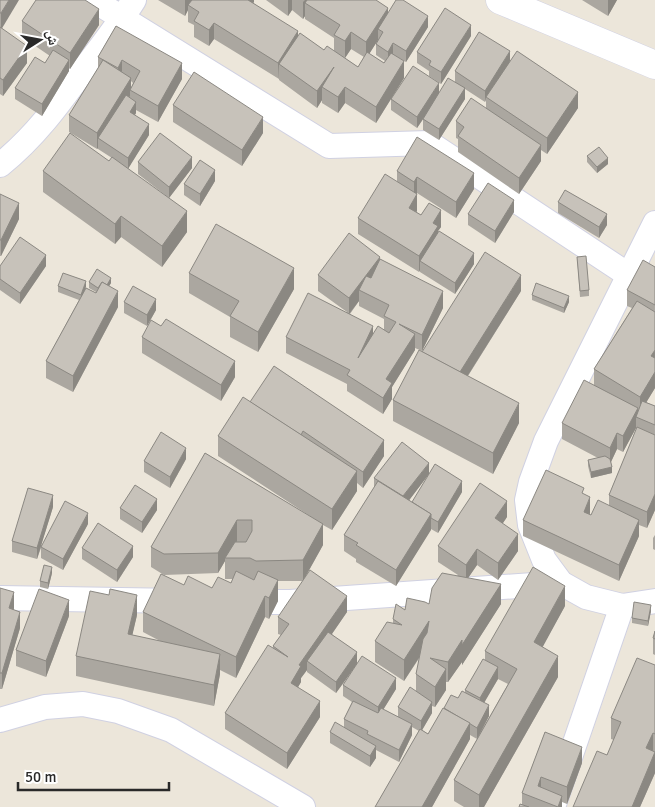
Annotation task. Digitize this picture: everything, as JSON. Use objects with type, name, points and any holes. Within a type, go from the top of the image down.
[{"type":"street","points":[[93,0],[128,9],[329,146],[429,143],[630,276]]},
{"type":"street","points":[[500,0],[655,65]]},
{"type":"street","points":[[0,165],[18,151],[49,117],[128,9]]},
{"type":"street","points":[[655,223],[546,441],[531,482],[527,500],[530,525],[544,560],[561,583],[586,597],[622,606],[655,601]]},
{"type":"street","points":[[0,598],[290,602],[561,583]]},
{"type":"street","points":[[553,807],[622,606]]},
{"type":"street","points":[[0,720],[45,707],[83,704],[118,711],[171,730],[303,807]]},
{"type":"building","points":[[0,0],[9,0],[1,13],[0,13]]},
{"type":"building","points":[[36,0],[85,0],[99,9],[70,53],[22,21]]},
{"type":"building","points":[[192,0],[248,0],[298,31],[278,63],[214,23],[209,30],[194,21],[199,12],[188,5]]},
{"type":"building","points":[[307,0],[376,0],[388,8],[366,42],[351,32],[345,41],[334,35],[340,25],[305,3]]},
{"type":"building","points":[[396,0],[403,0],[428,16],[406,51],[393,43],[388,52],[376,44],[383,32],[378,29]]},
{"type":"building","points":[[445,8],[471,25],[441,72],[429,65],[431,61],[417,52]]},
{"type":"building","points":[[116,26],[182,63],[158,106],[130,90],[140,71],[122,60],[118,68],[98,57]]},
{"type":"building","points":[[0,27],[27,46],[3,80],[0,78]]},
{"type":"building","points":[[479,32],[510,51],[485,91],[455,71]]},
{"type":"building","points":[[300,33],[324,50],[327,46],[358,67],[367,52],[384,63],[391,53],[404,61],[376,107],[345,87],[338,97],[322,87],[334,67],[317,91],[279,64]]},
{"type":"building","points":[[53,50],[69,60],[42,104],[15,88],[35,57],[45,63]]},
{"type":"building","points":[[517,51],[578,92],[547,138],[486,97]]},
{"type":"building","points":[[103,60],[131,78],[97,133],[69,115]]},
{"type":"building","points":[[413,66],[439,83],[417,117],[391,99]]},
{"type":"building","points":[[194,72],[263,117],[242,150],[173,105]]},
{"type":"building","points":[[448,78],[465,88],[439,129],[423,119]]},
{"type":"building","points":[[126,95],[136,102],[130,112],[149,124],[128,158],[98,138]]},
{"type":"building","points":[[471,98],[541,145],[519,178],[458,136],[464,127],[456,121]]},
{"type":"building","points":[[70,133],[109,161],[112,157],[187,211],[162,246],[121,216],[115,224],[43,171]]},
{"type":"building","points":[[160,133],[192,157],[169,187],[138,162]]},
{"type":"building","points":[[417,137],[474,173],[456,202],[417,177],[414,182],[397,171]]},
{"type":"building","points":[[599,147],[608,158],[597,167],[587,156]]},
{"type":"building","points":[[200,160],[215,170],[200,194],[184,184]]},
{"type":"building","points":[[385,174],[417,194],[409,208],[421,215],[429,203],[441,210],[433,223],[438,226],[419,256],[358,218]]},
{"type":"building","points":[[488,183],[514,200],[495,231],[468,214]]},
{"type":"building","points":[[565,190],[607,214],[599,227],[558,202]]},
{"type":"building","points":[[0,194],[19,203],[1,240],[0,240]]},
{"type":"building","points":[[216,224],[294,268],[258,332],[230,316],[239,301],[189,273]]},
{"type":"building","points":[[439,231],[474,253],[455,283],[420,261]]},
{"type":"building","points":[[349,233],[380,257],[349,298],[318,275]]},
{"type":"building","points":[[20,237],[46,255],[20,293],[0,279],[0,266]]},
{"type":"building","points":[[485,252],[521,275],[460,372],[422,352]]},
{"type":"building","points":[[586,256],[589,290],[580,291],[577,257]]},
{"type":"building","points":[[380,259],[443,291],[422,335],[399,324],[415,334],[386,379],[392,383],[383,398],[347,375],[350,370],[286,337],[308,293],[373,326],[358,358],[378,326],[389,333],[396,322],[384,316],[389,305],[359,290],[366,276],[371,278]]},
{"type":"building","points":[[643,260],[655,267],[655,305],[627,290]]},
{"type":"building","points":[[97,269],[111,278],[107,285],[102,282],[98,288],[89,282]]},
{"type":"building","points":[[63,273],[86,281],[81,295],[58,286]]},
{"type":"building","points":[[102,282],[118,291],[73,376],[46,361],[86,288],[96,293]]},
{"type":"building","points":[[536,283],[569,296],[564,308],[532,295]]},
{"type":"building","points":[[133,286],[156,299],[147,315],[124,302]]},
{"type":"building","points":[[637,301],[655,312],[655,350],[651,356],[655,358],[655,372],[640,397],[594,369]]},
{"type":"building","points":[[166,319],[235,361],[221,385],[142,337],[151,320],[161,326]]},
{"type":"building","points":[[419,350],[519,403],[493,453],[393,400]]},
{"type":"building","points":[[274,366],[384,440],[363,472],[303,431],[301,435],[250,402]]},
{"type":"building","points":[[584,380],[638,408],[623,436],[617,433],[610,448],[562,423]]},
{"type":"building","points":[[243,397],[357,471],[332,509],[218,436]]},
{"type":"building","points":[[642,401],[655,406],[655,425],[636,417]]},
{"type":"building","points":[[637,427],[655,435],[655,494],[647,512],[609,495]]},
{"type":"building","points":[[161,432],[186,448],[170,477],[144,461]]},
{"type":"building","points":[[402,442],[429,463],[403,496],[374,478]]},
{"type":"building","points":[[205,453],[323,524],[303,560],[256,561],[250,558],[225,558],[235,542],[246,542],[252,531],[252,520],[237,520],[218,553],[164,554],[151,547]]},
{"type":"building","points":[[605,456],[610,459],[612,467],[591,472],[588,460]]},
{"type":"building","points":[[435,464],[462,481],[438,522],[431,518],[431,514],[412,502]]},
{"type":"building","points":[[546,470],[584,488],[582,493],[590,497],[584,512],[591,515],[598,500],[639,520],[619,565],[523,520]]},
{"type":"building","points":[[378,481],[431,514],[396,570],[356,545],[358,543],[344,535]]},
{"type":"building","points":[[480,483],[507,501],[495,518],[518,534],[498,563],[477,549],[466,565],[438,546]]},
{"type":"building","points":[[135,485],[157,499],[142,522],[120,508]]},
{"type":"building","points":[[28,488],[53,495],[37,548],[12,541]]},
{"type":"building","points":[[65,501],[88,513],[63,559],[41,547]]},
{"type":"building","points":[[98,523],[133,546],[117,570],[82,548]]},
{"type":"building","points":[[44,565],[52,567],[48,583],[40,581]]},
{"type":"building","points":[[533,567],[565,586],[534,642],[558,656],[479,795],[454,780],[517,669],[485,651]]},
{"type":"building","points":[[310,570],[347,596],[299,665],[301,666],[291,683],[320,701],[287,753],[225,713],[268,645],[288,657],[273,646],[289,624],[278,617]]},
{"type":"building","points":[[236,571],[254,580],[258,571],[278,580],[269,598],[265,596],[236,657],[143,612],[161,574],[184,585],[188,576],[212,588],[218,577],[231,583]]},
{"type":"building","points":[[442,573],[501,584],[462,645],[462,640],[448,662],[430,658],[446,669],[435,687],[416,674],[423,639],[427,633],[429,621],[404,660],[375,641],[387,622],[402,625],[393,619],[396,604],[405,610],[407,598],[429,604],[432,588]]},
{"type":"building","points":[[0,588],[14,592],[9,608],[20,612],[2,673],[0,673]]},
{"type":"building","points":[[39,589],[69,600],[46,661],[16,650]]},
{"type":"building","points":[[110,589],[137,595],[128,634],[220,654],[214,685],[76,656],[90,591],[109,595]]},
{"type":"building","points":[[634,602],[651,605],[648,621],[632,618]]},
{"type":"building","points":[[328,632],[357,652],[336,682],[307,661]]},
{"type":"building","points":[[362,656],[396,678],[378,707],[343,685]]},
{"type":"building","points":[[637,658],[655,665],[655,734],[653,733],[646,748],[655,752],[632,807],[573,807],[597,751],[607,755],[621,722],[611,718]]},
{"type":"building","points":[[483,659],[498,667],[480,698],[465,690]]},
{"type":"building","points":[[410,687],[432,702],[421,721],[398,707]]},
{"type":"building","points":[[462,691],[489,705],[477,728],[444,708],[451,695],[458,698]]},
{"type":"building","points":[[353,701],[378,713],[381,708],[412,724],[399,750],[367,734],[368,731],[344,719]]},
{"type":"building","points":[[443,708],[470,723],[422,807],[375,807],[420,729],[428,734]]},
{"type":"building","points":[[335,722],[376,746],[370,756],[330,732]]},
{"type":"building","points":[[545,732],[582,747],[567,787],[541,777],[538,786],[562,796],[558,807],[522,793]]}]
